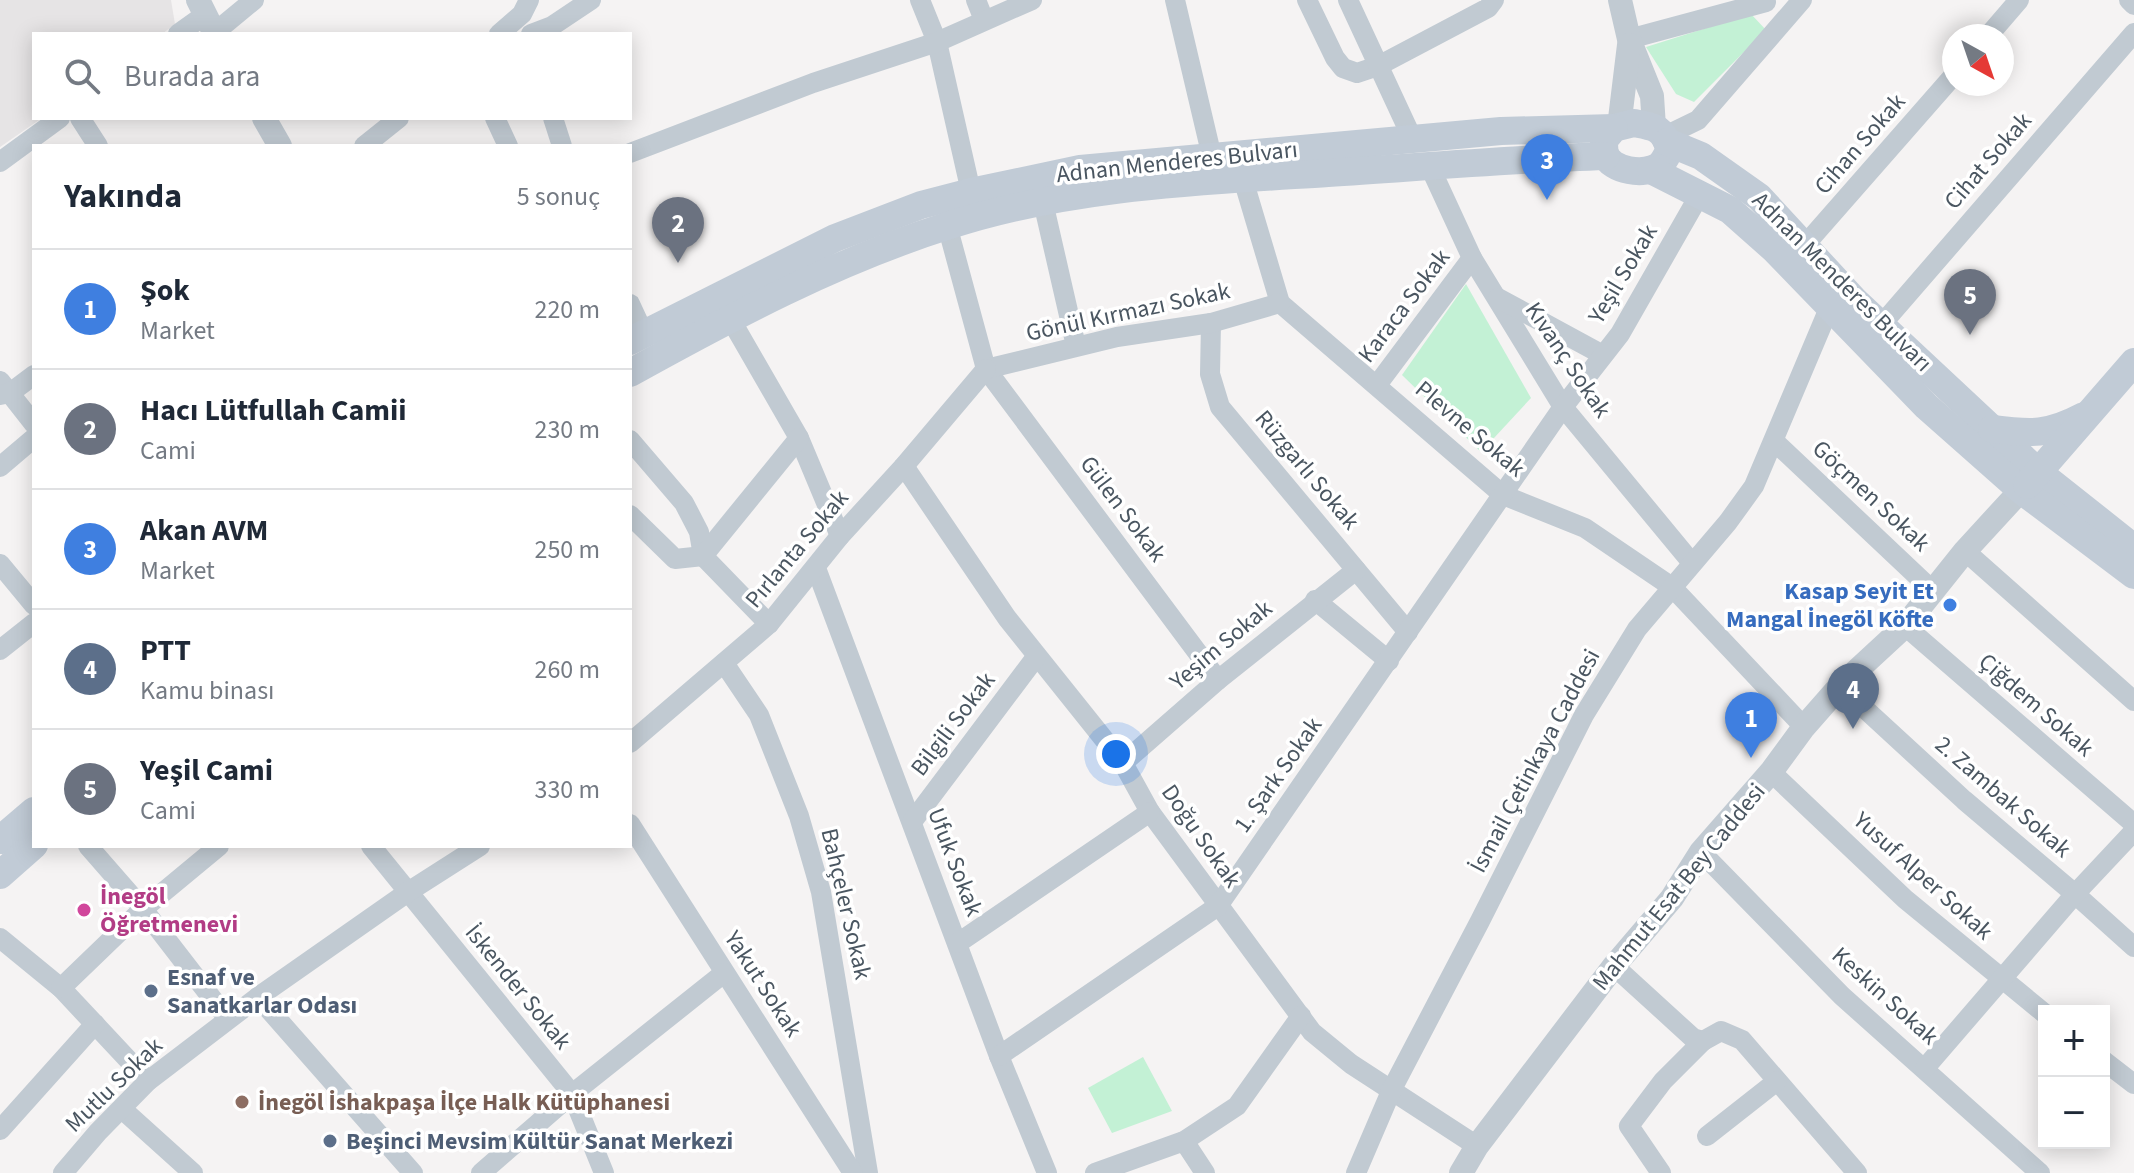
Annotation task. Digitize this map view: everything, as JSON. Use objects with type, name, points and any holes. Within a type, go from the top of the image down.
[{"type":"main road","points":[[1634,123],[1662,135],[1670,149],[1661,166],[1651,170],[1629,170],[1614,165],[1606,156],[1604,140],[1617,127],[1634,123]]},
{"type":"main road","name":"Adnan Menderes Bulvarı","points":[[637,337],[835,238],[921,205],[971,192],[1080,169],[1501,131],[1617,127]]},
{"type":"main road","name":"Adnan Menderes Bulvarı","points":[[1662,135],[1701,156],[1759,197],[1855,301],[1992,429],[2030,481]]},
{"type":"main road","name":"Adnan Menderes Bulvarı","points":[[632,372],[854,259],[947,225],[1043,202],[1158,186],[1243,179],[1606,156]]},
{"type":"main road","name":"Adnan Menderes Bulvarı","points":[[1651,170],[1730,210],[1774,249],[1926,406],[2030,481]]},
{"type":"main road","name":"Mahmut Esat Bey Caddesi","points":[[2030,481],[2134,362]]},
{"type":"main road","points":[[1992,429],[2024,433],[2059,429],[2088,414]]},
{"type":"main road","points":[[2030,481],[2134,548]]},
{"type":"main road","points":[[2030,481],[2134,575]]},
{"type":"main road","points":[[0,875],[16,827]]},
{"type":"street","points":[[182,32],[254,0]]},
{"type":"street","points":[[503,32],[527,20],[552,26],[591,0]]},
{"type":"street","points":[[920,0],[937,42],[971,192]]},
{"type":"street","points":[[976,0],[984,20]]},
{"type":"street","points":[[632,152],[813,83],[937,42],[1032,0]]},
{"type":"street","points":[[1175,0],[1212,157]]},
{"type":"street","points":[[1307,0],[1338,64],[1357,73],[1378,66],[1488,8],[1494,0]]},
{"type":"street","points":[[1348,0],[1413,140]]},
{"type":"street","points":[[1620,0],[1629,39],[1652,96],[1662,135],[1698,120],[1802,0]]},
{"type":"street","points":[[1998,24],[2019,0]]},
{"type":"street","points":[[2129,0],[2134,5]]},
{"type":"street","points":[[1629,39],[1766,1],[1781,24]]},
{"type":"street","name":"Cihat Sokak","points":[[1882,324],[2134,33]]},
{"type":"street","points":[[1617,127],[1620,101],[1627,81],[1629,39]]},
{"type":"street","name":"Cihan Sokak","points":[[1804,246],[1942,89]]},
{"type":"street","points":[[0,162],[57,120]]},
{"type":"street","points":[[81,120],[97,144]]},
{"type":"street","points":[[265,120],[279,144]]},
{"type":"street","points":[[366,144],[396,120]]},
{"type":"street","points":[[496,120],[507,144]]},
{"type":"street","points":[[554,120],[561,144]]},
{"type":"street","name":"Kıvanç Sokak","points":[[1430,167],[1472,258],[1563,407],[1692,563]]},
{"type":"street","points":[[1243,179],[1280,303]]},
{"type":"street","name":"Yeşil Sokak","points":[[1503,495],[1563,407],[1620,334],[1700,194]]},
{"type":"street","points":[[1043,202],[1076,346]]},
{"type":"street","points":[[947,225],[986,369]]},
{"type":"street","name":"Karaca Sokak","points":[[1377,385],[1472,258]]},
{"type":"street","points":[[1495,297],[1603,355]]},
{"type":"street","name":"Gönül Kırmazı Sokak","points":[[986,369],[1117,337],[1211,323],[1280,303]]},
{"type":"street","name":"Plevne Sokak","points":[[1280,303],[1503,495],[1585,528],[1672,587],[1804,727]]},
{"type":"street","name":"İsmail Çetinkaya Caddesi","points":[[1356,1173],[1392,1089],[1584,715],[1637,629],[1754,486],[1830,306]]},
{"type":"street","points":[[632,313],[637,337]]},
{"type":"street","points":[[731,320],[799,438],[840,536]]},
{"type":"street","name":"Rüzgarlı Sokak","points":[[1211,323],[1210,374],[1220,407],[1408,632]]},
{"type":"street","name":"Pırlanta Sokak","points":[[632,741],[769,624],[840,536],[986,369]]},
{"type":"street","name":"Gülen Sokak","points":[[986,369],[1218,680]]},
{"type":"street","points":[[32,376],[3,390],[32,422]]},
{"type":"street","points":[[632,517],[675,559],[703,556],[799,438]]},
{"type":"street","points":[[0,467],[32,440]]},
{"type":"street","name":"Göçmen Sokak","points":[[1774,441],[1932,590]]},
{"type":"street","points":[[632,442],[684,503],[699,532],[703,556],[769,624]]},
{"type":"street","name":"Doğu Sokak","points":[[904,466],[1036,657],[1123,763],[1150,812],[1312,1032],[1351,1064],[1477,1146]]},
{"type":"street","name":"Mahmut Esat Bey Caddesi","points":[[1461,1173],[1477,1146],[1614,966],[1672,898],[1701,852],[1840,686],[1905,626],[1965,551],[2030,481]]},
{"type":"street","name":"1. Şark Sokak","points":[[999,1056],[1218,906],[1503,495]]},
{"type":"street","points":[[1965,551],[2134,701]]},
{"type":"street","points":[[0,564],[32,603]]},
{"type":"street","name":"Ufuk Sokak","points":[[816,568],[999,1056],[1047,1173]]},
{"type":"street","name":"Yeşim Sokak","points":[[1123,763],[1218,680],[1356,570]]},
{"type":"street","points":[[1315,600],[1389,661]]},
{"type":"street","points":[[0,650],[32,625]]},
{"type":"street","name":"Çiğdem Sokak","points":[[1905,626],[2134,824]]},
{"type":"street","name":"Bilgili Sokak","points":[[912,822],[1036,657]]},
{"type":"street","name":"Bahçeler Sokak","points":[[724,663],[759,715],[799,816],[821,892],[868,1173]]},
{"type":"street","name":"2. Zambak Sokak","points":[[1840,686],[1964,800],[2134,947]]},
{"type":"street","name":"Yusuf Alper Sokak","points":[[1771,772],[1905,899],[2038,1008]]},
{"type":"street","points":[[958,943],[1150,812]]},
{"type":"street","name":"Yakut Sokak","points":[[632,827],[853,1173]]},
{"type":"street","points":[[1925,1068],[2075,894],[2134,831]]},
{"type":"street","points":[[90,848],[143,909],[228,1019]]},
{"type":"street","points":[[61,988],[143,909],[217,848]]},
{"type":"street","name":"İskender Sokak","points":[[373,848],[572,1094],[604,1173]]},
{"type":"street","name":"Mutlu Sokak","points":[[63,1173],[148,1081],[258,997],[477,848]]},
{"type":"street","name":"Keskin Sokak","points":[[1701,852],[1842,996],[2040,1173]]},
{"type":"street","points":[[0,938],[61,988],[148,1081]]},
{"type":"street","points":[[1614,966],[1693,1038],[1703,1041]]},
{"type":"street","points":[[481,1173],[572,1094],[724,973]]},
{"type":"street","points":[[258,997],[413,1173]]},
{"type":"street","points":[[1095,1173],[1126,1168],[1184,1141],[1237,1106],[1301,1016]]},
{"type":"street","points":[[0,1130],[95,1024]]},
{"type":"street","points":[[1661,1173],[1629,1126],[1663,1081],[1703,1041],[1721,1031],[1742,1040],[1857,1173]]},
{"type":"street","points":[[2110,1066],[2134,1084]]},
{"type":"street","points":[[1707,1136],[1777,1081]]},
{"type":"street","points":[[122,1109],[193,1173]]},
{"type":"street","points":[[1184,1141],[1205,1173]]},
{"type":"shaded area","points":[[0,0],[171,0],[175,24],[165,32],[32,32],[32,120],[39,120],[0,147]]},
{"type":"green space","points":[[1751,14],[1766,30],[1694,102],[1676,94],[1646,47]]},
{"type":"green space","points":[[1466,284],[1531,398],[1481,452],[1402,375]]},
{"type":"green space","points":[[1143,1057],[1172,1111],[1112,1133],[1088,1088]]},
{"type":"place","name":"Akan AVM","points":[[1547,200]]},
{"type":"place","name":"Hacı Lütfullah Camii","points":[[678,263]]},
{"type":"place","name":"Yeşil Cami","points":[[1970,335]]},
{"type":"place","name":"Kasap Seyit Et Mangal İnegöl Köfte","points":[[1950,605]]},
{"type":"place","name":"PTT","points":[[1853,729]]},
{"type":"place","name":"Şok","points":[[1751,758]]},
{"type":"place","name":"İnegöl Öğretmenevi","points":[[84,910]]},
{"type":"place","name":"Esnaf ve Sanatkarlar Odası","points":[[151,991]]},
{"type":"place","name":"İnegöl İshakpaşa İlçe Halk Kütüphanesi","points":[[242,1102]]},
{"type":"place","name":"Beşinci Mevsim Kültür Sanat Merkezi","points":[[330,1141]]}]
